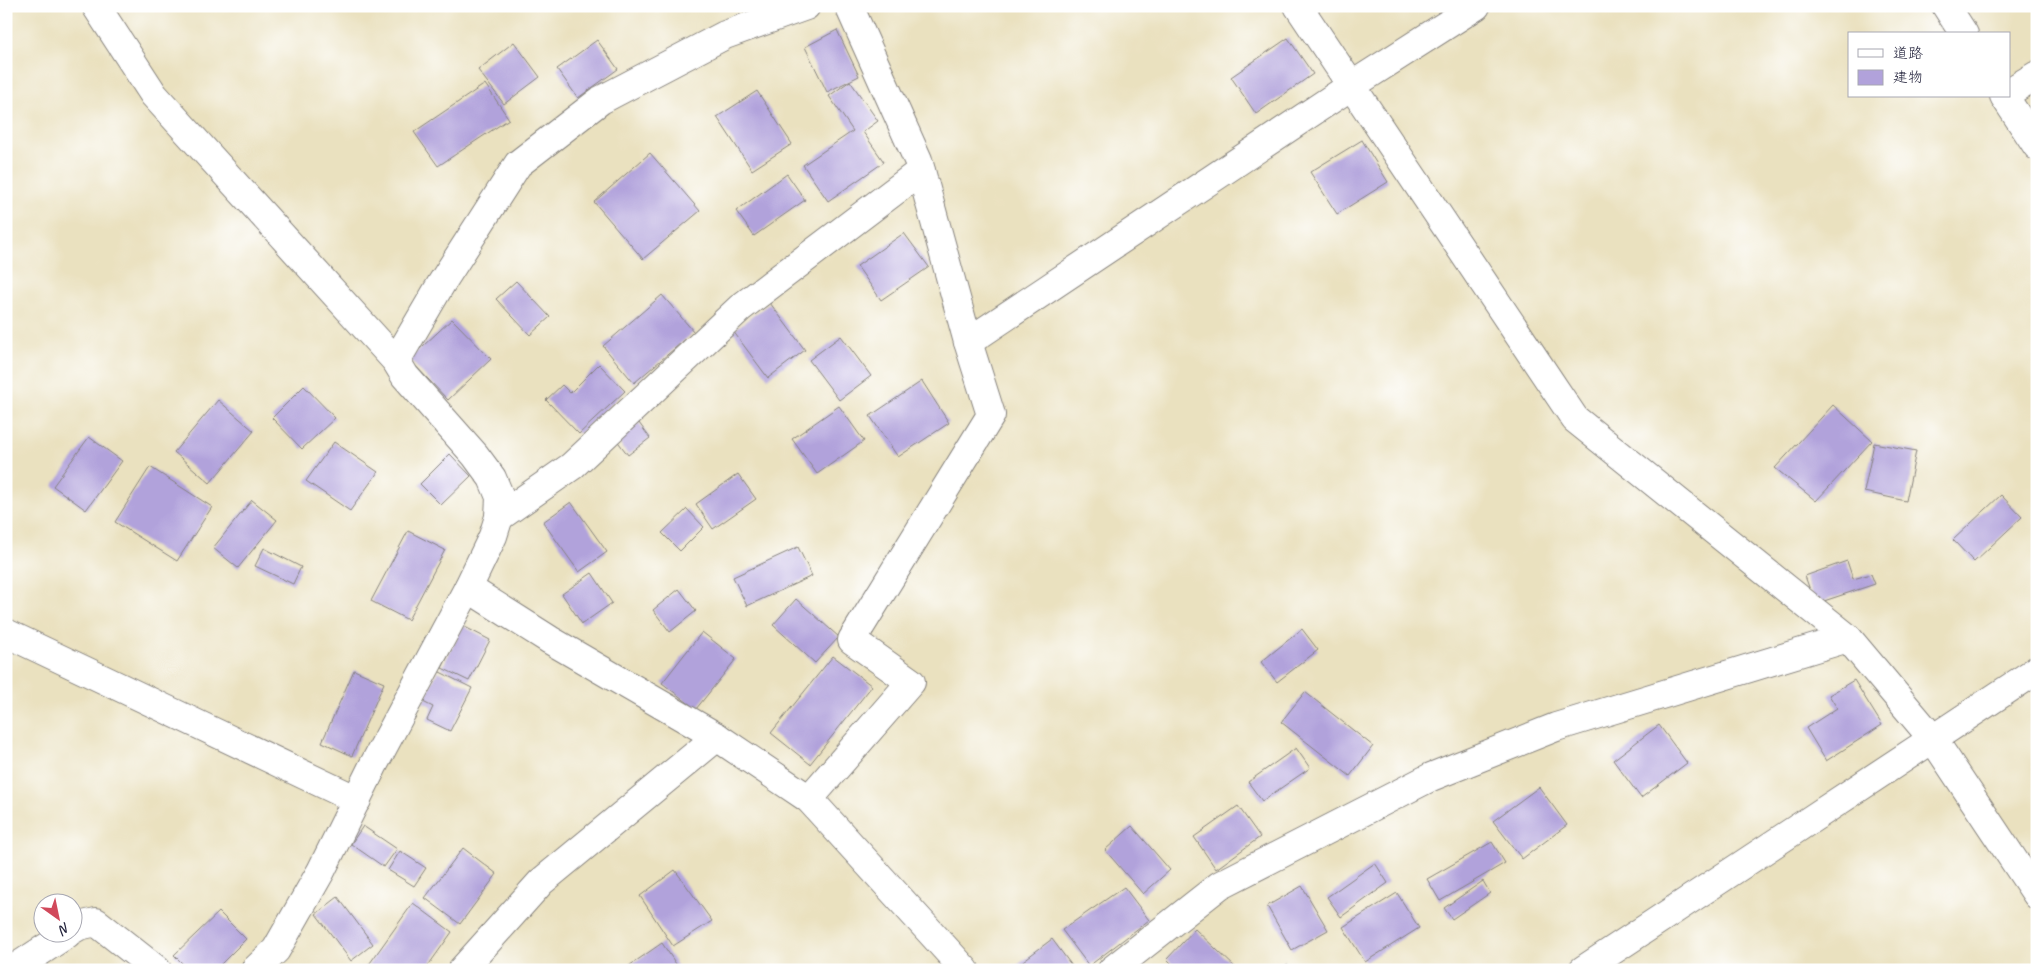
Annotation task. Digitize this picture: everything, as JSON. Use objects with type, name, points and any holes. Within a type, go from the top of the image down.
[{"type":"street","points":[[96,6],[154,95],[396,361],[405,376],[492,478],[500,497],[499,518],[493,536],[468,588],[321,871],[276,950],[255,970]]},
{"type":"street","points":[[396,361],[441,284],[518,164],[601,100],[725,35],[806,6]]},
{"type":"street","points":[[809,799],[911,682],[852,640],[991,415],[968,342],[921,171],[914,151],[849,6]]},
{"type":"street","points":[[1298,6],[1575,419],[1848,638],[1933,739],[2037,895]]},
{"type":"street","points":[[968,342],[1351,86],[1476,6]]},
{"type":"street","points":[[1946,6],[1963,32]]},
{"type":"street","points":[[2010,91],[2037,74]]},
{"type":"street","points":[[2005,98],[2037,146]]},
{"type":"street","points":[[499,518],[572,466],[740,308],[921,171]]},
{"type":"street","points":[[468,588],[550,640],[717,738],[809,799],[965,970]]},
{"type":"street","points":[[6,633],[357,800]]},
{"type":"street","points":[[1112,970],[1220,885],[1430,777],[1556,727],[1848,638]]},
{"type":"street","points":[[1583,970],[2037,670]]},
{"type":"street","points":[[462,970],[540,882],[717,738]]},
{"type":"street","points":[[84,926],[157,970]]},
{"type":"street","points":[[12,970],[52,944]]},
{"type":"building","points":[[837,30],[859,76],[827,92],[805,47]]},
{"type":"building","points":[[1288,38],[1313,74],[1256,114],[1231,77]]},
{"type":"building","points":[[597,40],[618,69],[578,98],[557,69]]},
{"type":"building","points":[[514,42],[540,77],[504,104],[478,70]]},
{"type":"building","points":[[850,81],[878,121],[863,132],[884,162],[828,201],[803,165],[853,131],[829,96]]},
{"type":"building","points":[[485,84],[509,119],[438,166],[414,132]]},
{"type":"building","points":[[757,91],[792,144],[752,170],[717,117]]},
{"type":"building","points":[[1362,140],[1388,182],[1337,214],[1310,172]]},
{"type":"building","points":[[650,153],[700,211],[643,259],[594,202]]},
{"type":"building","points":[[787,174],[805,200],[754,236],[736,211]]},
{"type":"building","points":[[904,233],[929,267],[881,300],[857,266]]},
{"type":"building","points":[[516,281],[550,317],[530,335],[496,299]]},
{"type":"building","points":[[662,295],[694,332],[634,383],[603,346]]},
{"type":"building","points":[[770,303],[805,350],[768,378],[733,331]]},
{"type":"building","points":[[452,319],[491,359],[448,400],[409,359]]},
{"type":"building","points":[[841,336],[871,376],[839,400],[809,360]]},
{"type":"building","points":[[599,364],[625,391],[579,434],[546,400],[562,385],[570,393]]},
{"type":"building","points":[[922,381],[949,423],[898,457],[870,416]]},
{"type":"building","points":[[304,386],[335,418],[302,449],[272,418]]},
{"type":"building","points":[[218,400],[254,431],[210,483],[174,452]]},
{"type":"building","points":[[1833,405],[1872,441],[1816,501],[1775,468]]},
{"type":"building","points":[[839,406],[864,441],[817,474],[792,439]]},
{"type":"building","points":[[639,423],[650,438],[628,455],[616,439]]},
{"type":"building","points":[[89,437],[122,461],[86,510],[53,486]]},
{"type":"building","points":[[334,442],[378,472],[350,511],[306,481]]},
{"type":"building","points":[[1874,443],[1916,451],[1906,501],[1864,492]]},
{"type":"building","points":[[450,454],[471,476],[441,505],[420,484]]},
{"type":"building","points":[[150,467],[212,507],[177,561],[115,522]]},
{"type":"building","points":[[738,474],[756,499],[713,529],[696,504]]},
{"type":"building","points":[[2001,495],[2022,517],[1974,562],[1953,540]]},
{"type":"building","points":[[252,500],[277,520],[238,568],[213,548]]},
{"type":"building","points":[[571,502],[607,552],[579,572],[543,522]]},
{"type":"building","points":[[687,509],[704,527],[680,551],[662,533]]},
{"type":"building","points":[[408,531],[445,550],[408,620],[371,601]]},
{"type":"building","points":[[798,547],[812,576],[747,606],[733,577]]},
{"type":"building","points":[[264,548],[301,567],[293,584],[255,566]]},
{"type":"building","points":[[1847,561],[1853,579],[1871,574],[1875,584],[1815,604],[1805,576]]},
{"type":"building","points":[[592,573],[612,603],[582,624],[562,594]]},
{"type":"building","points":[[679,589],[696,611],[670,632],[653,610]]},
{"type":"building","points":[[796,599],[839,637],[815,663],[773,625]]},
{"type":"building","points":[[463,626],[490,640],[469,681],[442,668]]},
{"type":"building","points":[[1302,629],[1318,650],[1277,682],[1261,662]]},
{"type":"building","points":[[702,632],[736,659],[696,709],[662,683]]},
{"type":"building","points":[[833,656],[872,686],[810,764],[771,733]]},
{"type":"building","points":[[354,670],[384,683],[352,756],[322,742]]},
{"type":"building","points":[[438,671],[472,688],[450,731],[427,720],[433,707],[423,702]]},
{"type":"building","points":[[1854,680],[1882,725],[1826,761],[1806,728],[1837,708],[1829,695]]},
{"type":"building","points":[[1305,692],[1373,746],[1350,776],[1281,722]]},
{"type":"building","points":[[1659,725],[1687,763],[1641,798],[1613,760]]},
{"type":"building","points":[[1296,748],[1310,768],[1262,801],[1248,782]]},
{"type":"building","points":[[1539,787],[1567,825],[1522,859],[1493,821]]},
{"type":"building","points":[[1238,806],[1260,837],[1216,869],[1194,837]]},
{"type":"building","points":[[363,826],[397,849],[384,867],[351,844]]},
{"type":"building","points":[[1132,826],[1170,870],[1143,894],[1105,850]]},
{"type":"building","points":[[1492,842],[1505,863],[1440,901],[1427,879]]},
{"type":"building","points":[[463,848],[497,874],[460,924],[425,898]]},
{"type":"building","points":[[400,851],[426,868],[414,886],[388,870]]},
{"type":"building","points":[[1375,863],[1388,883],[1341,917],[1327,897]]},
{"type":"building","points":[[675,870],[712,921],[673,946],[640,896]]},
{"type":"building","points":[[1483,881],[1490,893],[1452,919],[1444,908]]},
{"type":"building","points":[[1302,886],[1328,930],[1292,950],[1267,906]]},
{"type":"building","points":[[1124,887],[1149,920],[1089,966],[1062,930]]},
{"type":"building","points":[[1397,893],[1419,928],[1365,962],[1343,927]]},
{"type":"building","points":[[338,897],[373,944],[351,961],[316,914]]},
{"type":"building","points":[[413,903],[452,932],[425,970],[365,970]]},
{"type":"building","points":[[219,912],[246,939],[215,970],[189,970],[174,955]]},
{"type":"building","points":[[1195,929],[1238,970],[1178,970],[1167,959]]},
{"type":"building","points":[[1052,939],[1075,970],[1011,970]]},
{"type":"building","points":[[662,943],[680,970],[623,970]]},
{"type":"building","points":[[1287,964],[1294,970],[1281,970]]}]
